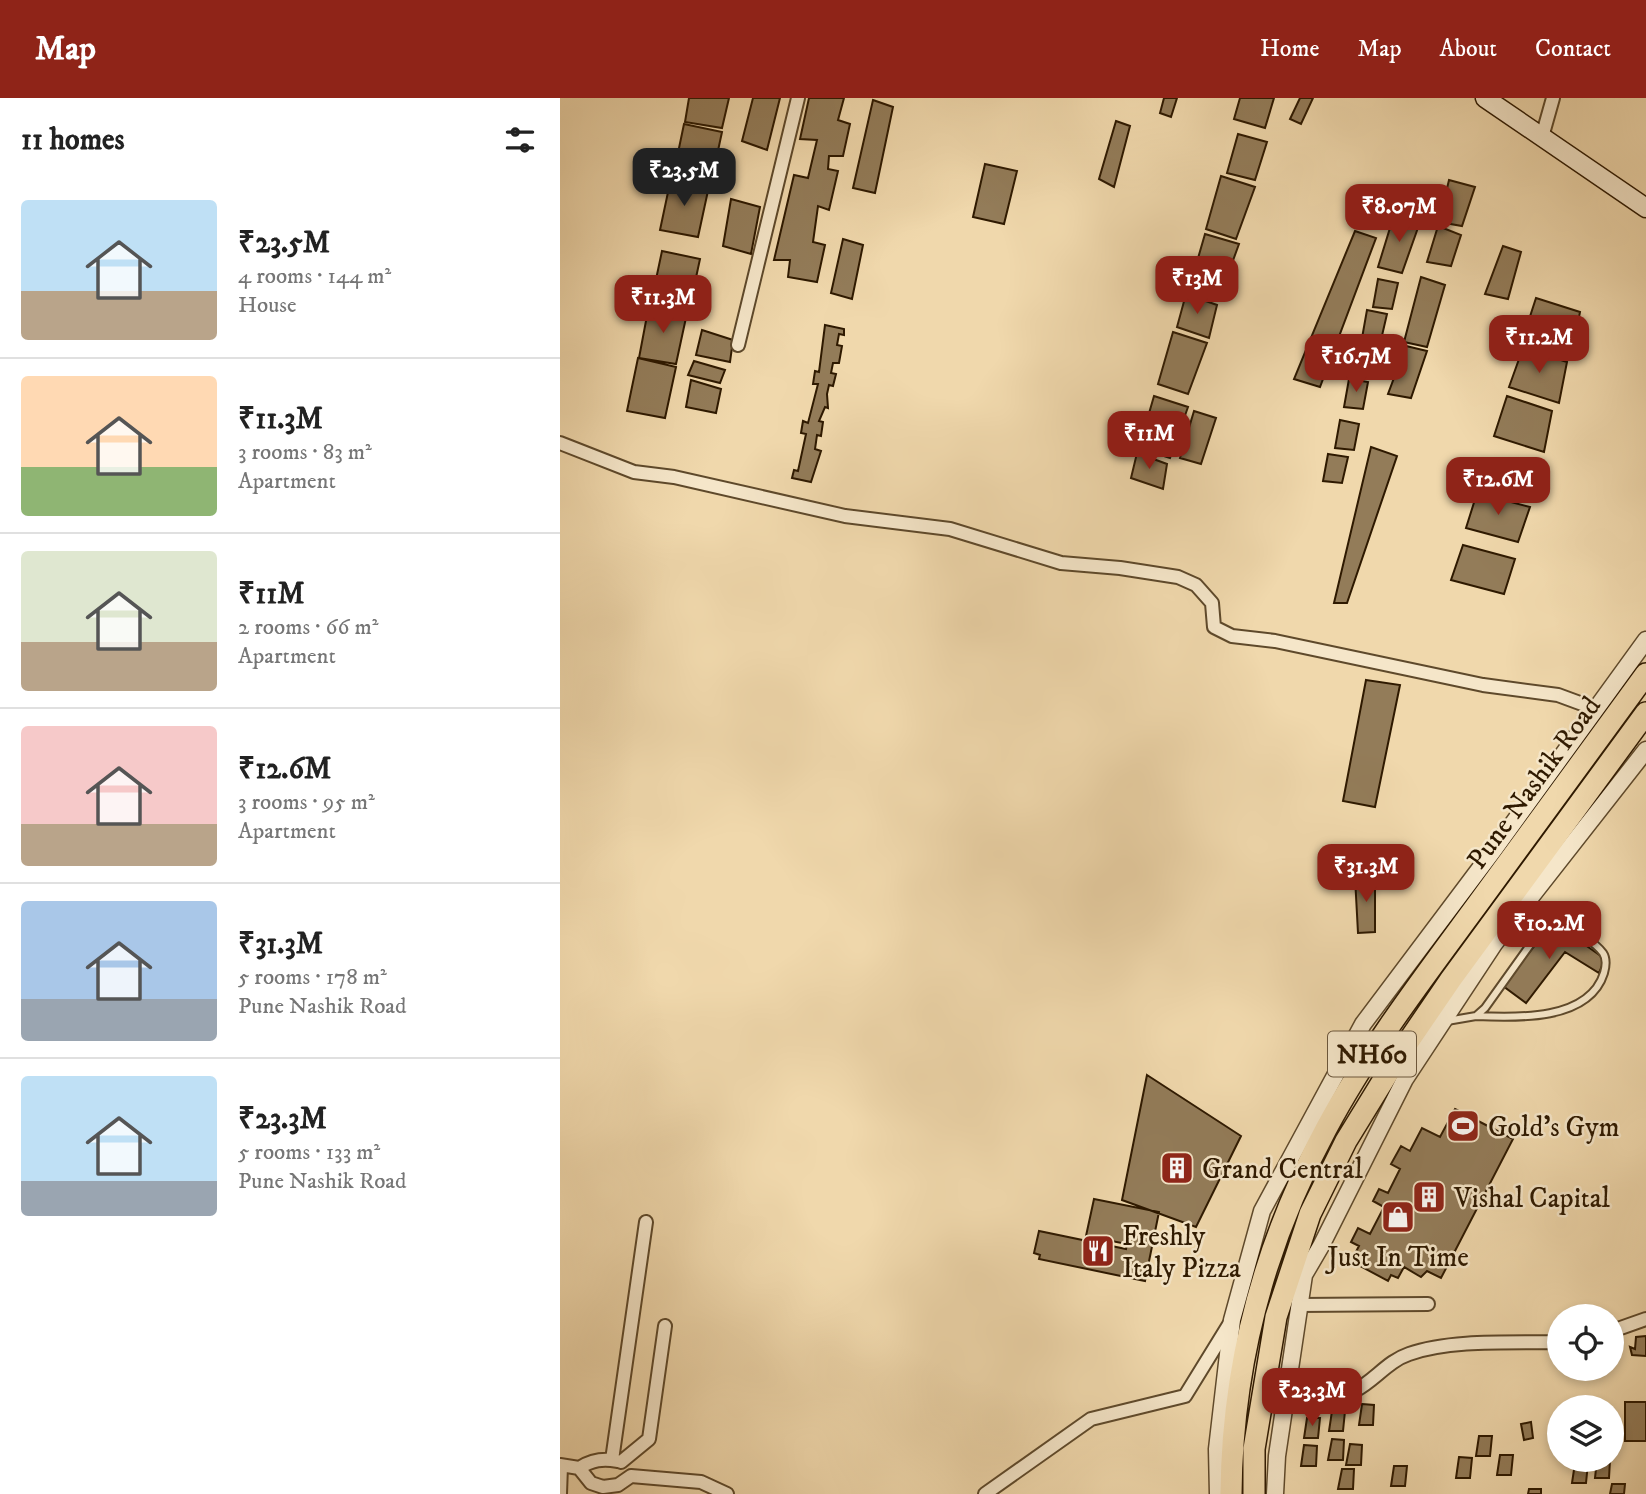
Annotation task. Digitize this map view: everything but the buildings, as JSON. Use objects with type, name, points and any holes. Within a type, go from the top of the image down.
[{"type":"highway","name":"Pune Nashik Road","points":[[1231,1494],[1231,1447],[1239,1380],[1254,1311],[1289,1205],[1325,1130],[1370,1056],[1433,965],[1646,674]]},
{"type":"highway","name":"Pune Nashik Road","points":[[1254,1494],[1254,1449],[1276,1317],[1310,1214],[1346,1141],[1397,1058],[1451,979],[1646,713]]},
{"type":"main road","points":[[1489,99],[1646,208]]},
{"type":"street","points":[[738,345],[798,98]]},
{"type":"street","points":[[1542,137],[1553,98]]},
{"type":"street","points":[[560,443],[634,472],[674,477],[845,516],[950,529],[1061,563],[1178,577],[1196,584],[1212,603],[1214,627],[1232,636],[1275,641],[1483,685],[1558,695],[1596,709]]},
{"type":"street","points":[[1218,1494],[1217,1449],[1232,1320],[1262,1210],[1363,1024],[1646,640]]},
{"type":"street","points":[[1275,1494],[1277,1456],[1304,1275],[1405,1079],[1494,944],[1646,750]]},
{"type":"street","points":[[616,1461],[646,1222]]},
{"type":"street","points":[[1299,1305],[1428,1304]]},
{"type":"street","points":[[1624,1326],[1646,1318]]},
{"type":"street","points":[[985,1494],[1091,1419],[1185,1396],[1232,1320]]},
{"type":"street","points":[[616,1461],[649,1439],[665,1326]]},
{"type":"street","points":[[1286,1394],[1353,1391],[1389,1364],[1407,1354],[1424,1349],[1547,1342]]},
{"type":"street","points":[[560,1494],[561,1465],[579,1468],[588,1462],[605,1459],[616,1461],[631,1476]]},
{"type":"street","points":[[579,1468],[592,1489],[618,1485],[631,1476],[701,1482],[727,1494]]},
{"type":"lane","points":[[1444,1021],[1564,1010],[1579,1003],[1600,985],[1606,967],[1605,956],[1596,946],[1545,915],[1528,900]]},
{"type":"lane","points":[[1476,1016],[1493,998],[1540,931],[1546,921],[1545,915]]},
{"type":"place","name":"Gold's Gym","points":[[1463,1126]]},
{"type":"place","name":"Grand Central","points":[[1177,1168]]},
{"type":"place","name":"Vishal Capital","points":[[1429,1197]]},
{"type":"place","name":"Just In Time","points":[[1398,1217]]},
{"type":"place","name":"Freshly Italy Pizza","points":[[1098,1251]]}]
